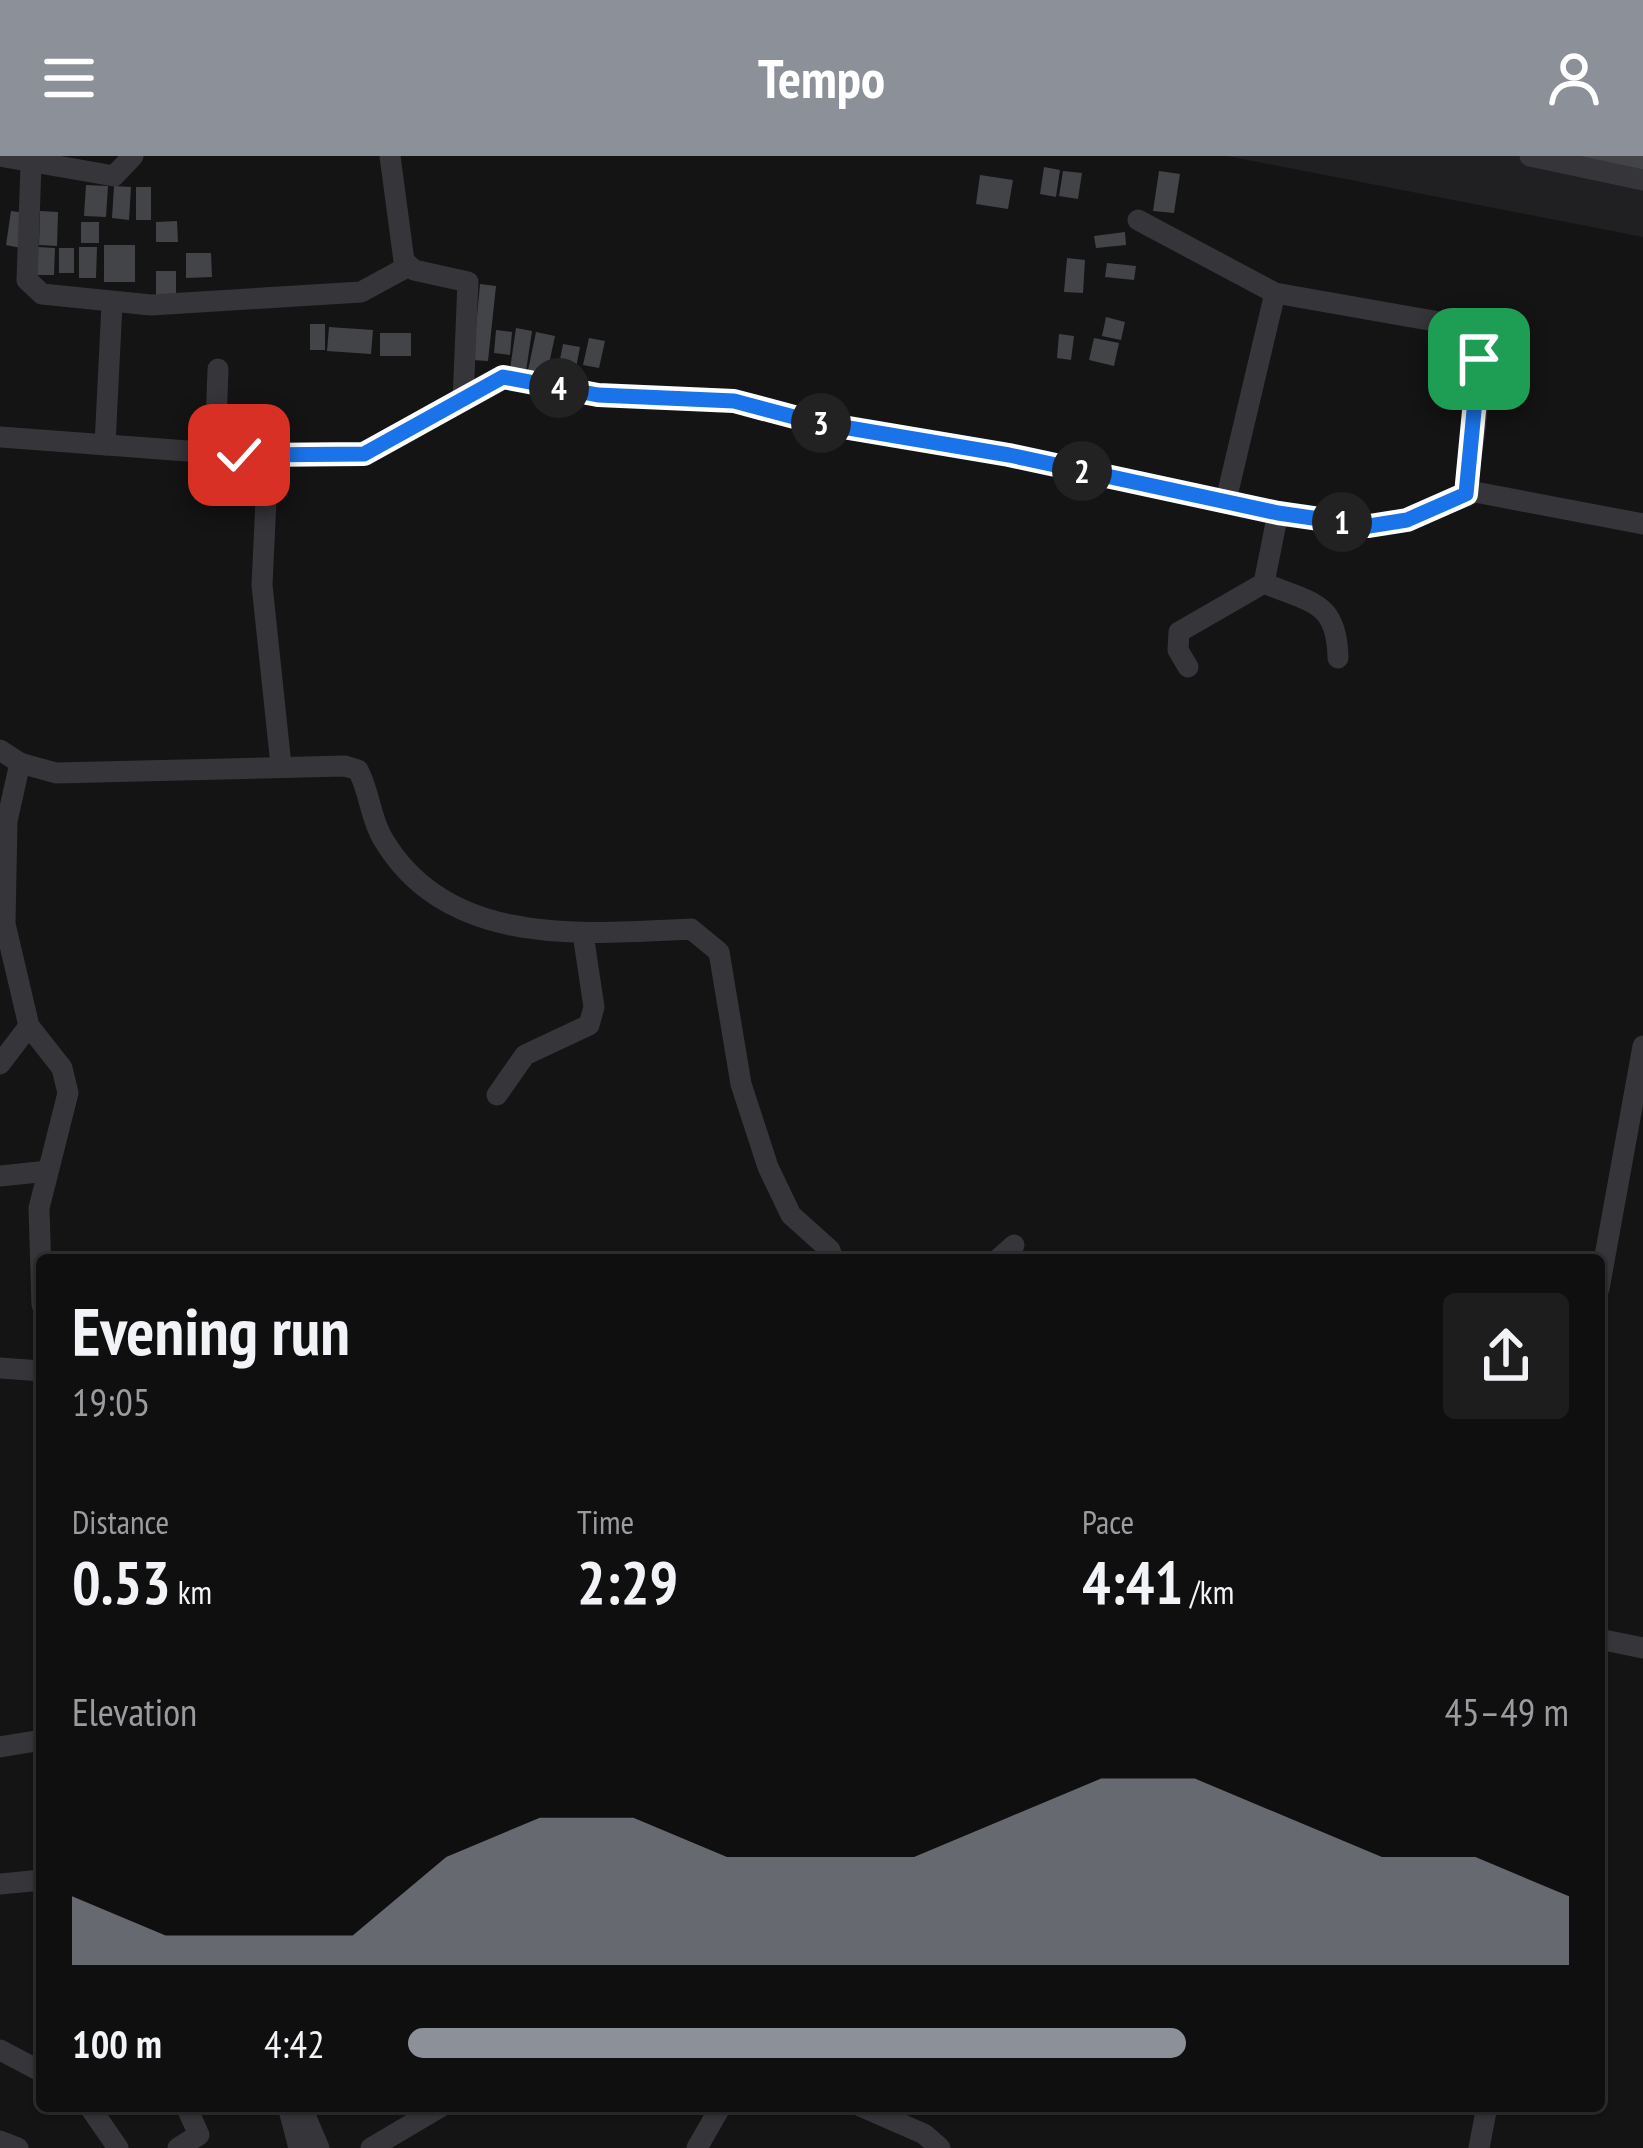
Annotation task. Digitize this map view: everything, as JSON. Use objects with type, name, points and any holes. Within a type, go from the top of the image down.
[{"type":"street","points":[[0,156],[114,176],[133,156]]},
{"type":"street","points":[[390,156],[407,267]]},
{"type":"street","points":[[1545,158],[1643,180]]},
{"type":"street","points":[[31,165],[26,280],[42,294],[112,304],[361,292],[407,267],[468,282],[463,401]]},
{"type":"street","points":[[1138,220],[1276,293],[1468,327],[1476,337],[1479,359],[1466,494]]},
{"type":"street","points":[[1226,500],[1276,293]]},
{"type":"street","points":[[105,445],[112,304]]},
{"type":"street","points":[[215,453],[218,369]]},
{"type":"street","points":[[0,437],[268,457],[364,454],[503,377],[598,395],[734,401],[813,422],[1278,513],[1392,525],[1466,494],[1509,496],[1643,524]]},
{"type":"street","points":[[268,457],[262,585],[281,765]]},
{"type":"street","points":[[1189,667],[1178,650],[1179,632],[1264,583],[1278,513]]},
{"type":"street","points":[[1264,583],[1331,614],[1337,627],[1338,658]]},
{"type":"street","points":[[0,750],[20,764],[56,773],[281,765],[358,770],[380,836],[400,864],[446,906],[484,920],[583,934],[691,929],[714,943],[741,1084],[768,1167],[791,1215],[831,1254]]},
{"type":"street","points":[[20,764],[4,820],[5,923],[29,1026],[62,1068],[68,1093],[65,1121],[48,1172],[37,1254]]},
{"type":"street","points":[[497,1095],[525,1055],[589,1025],[594,1007],[583,934]]},
{"type":"street","points":[[0,1064],[29,1026]]},
{"type":"street","points":[[1605,1260],[1636,1109],[1643,1046]]},
{"type":"street","points":[[0,1176],[48,1172]]},
{"type":"street","points":[[0,1368],[36,1371]]},
{"type":"street","points":[[1605,1641],[1643,1648]]},
{"type":"street","points":[[0,1748],[36,1741]]},
{"type":"street","points":[[0,1884],[36,1881]]},
{"type":"street","points":[[9,2055],[36,2069]]},
{"type":"street","points":[[93,2112],[118,2148]]},
{"type":"street","points":[[178,2148],[199,2135],[189,2112]]},
{"type":"street","points":[[290,2112],[299,2148]]},
{"type":"street","points":[[299,2112],[319,2148]]},
{"type":"street","points":[[371,2148],[432,2112]]},
{"type":"street","points":[[698,2148],[718,2112]]},
{"type":"street","points":[[874,2112],[924,2134],[940,2148]]},
{"type":"street","points":[[1479,2148],[1486,2112]]},
{"type":"street","points":[[0,2140],[18,2148]]},
{"type":"shaded area","points":[[1227,156],[1643,156],[1643,237]]},
{"type":"building","points":[[1574,156],[1643,156],[1643,172]]},
{"type":"building","points":[[1044,167],[1060,170],[1056,197],[1040,194]]},
{"type":"building","points":[[1063,171],[1082,173],[1078,199],[1059,196]]},
{"type":"building","points":[[1159,171],[1180,174],[1174,213],[1153,211]]},
{"type":"building","points":[[980,175],[1013,180],[1008,209],[976,204]]},
{"type":"building","points":[[86,185],[108,186],[106,217],[84,216]]},
{"type":"building","points":[[114,186],[131,187],[129,220],[112,218]]},
{"type":"building","points":[[136,187],[151,187],[151,220],[136,220]]},
{"type":"building","points":[[11,211],[26,213],[21,248],[6,245]]},
{"type":"building","points":[[40,211],[58,212],[57,246],[39,245]]},
{"type":"building","points":[[177,221],[178,242],[156,242],[156,222]]},
{"type":"building","points":[[81,222],[99,222],[99,243],[81,243]]},
{"type":"building","points":[[1125,232],[1126,245],[1096,248],[1094,236]]},
{"type":"building","points":[[104,245],[135,245],[135,282],[104,282]]},
{"type":"building","points":[[37,247],[55,248],[54,275],[36,275]]},
{"type":"building","points":[[79,247],[97,247],[96,278],[79,278]]},
{"type":"building","points":[[59,248],[74,248],[74,273],[59,273]]},
{"type":"building","points":[[186,253],[211,253],[212,277],[186,278]]},
{"type":"building","points":[[1067,258],[1085,260],[1083,293],[1064,292]]},
{"type":"building","points":[[1107,263],[1136,266],[1134,280],[1105,277]]},
{"type":"building","points":[[156,271],[176,271],[176,296],[156,296]]},
{"type":"building","points":[[480,284],[496,286],[488,361],[473,360]]},
{"type":"building","points":[[1106,317],[1125,322],[1121,340],[1102,336]]},
{"type":"building","points":[[310,324],[325,324],[325,350],[310,350]]},
{"type":"building","points":[[329,327],[373,330],[371,354],[327,351]]},
{"type":"building","points":[[516,328],[532,331],[525,378],[509,376]]},
{"type":"building","points":[[496,330],[512,332],[510,355],[494,353]]},
{"type":"building","points":[[536,332],[555,336],[546,378],[527,375]]},
{"type":"building","points":[[380,333],[411,333],[411,356],[380,356]]},
{"type":"building","points":[[1059,334],[1074,336],[1071,360],[1057,358]]},
{"type":"building","points":[[589,338],[605,341],[599,368],[583,365]]},
{"type":"building","points":[[1094,338],[1119,343],[1114,366],[1089,360]]},
{"type":"building","points":[[563,344],[580,347],[575,373],[558,370]]},
{"type":"route","points":[[239,455],[364,454],[503,377],[634,399],[734,401],[813,422],[943,442],[1278,513],[1392,525],[1466,494],[1479,359]]}]
